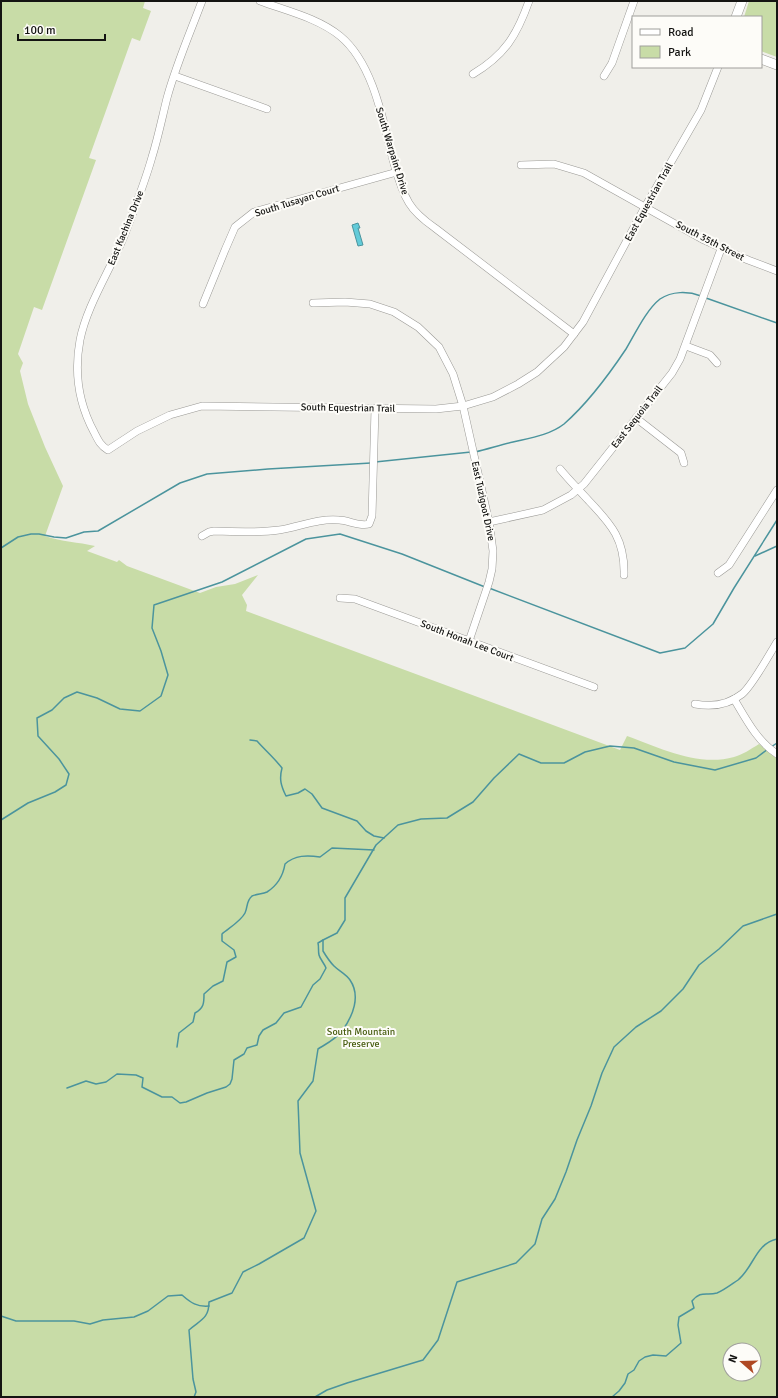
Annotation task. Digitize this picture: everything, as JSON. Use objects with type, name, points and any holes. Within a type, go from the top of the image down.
[{"type":"street","name":"East Kachina Drive","points":[[108,450],[101,445],[85,414],[78,382],[80,339],[87,317],[123,240],[135,208],[152,156],[167,98],[202,1]]},
{"type":"street","name":"South Warpaint Drive","points":[[260,1],[326,26],[340,36],[355,51],[367,70],[397,172],[409,202],[426,221],[574,334]]},
{"type":"street","points":[[473,74],[502,52],[509,44],[518,30],[529,1]]},
{"type":"street","points":[[604,76],[612,63],[634,1]]},
{"type":"street","points":[[736,16],[742,1]]},
{"type":"street","points":[[762,59],[777,65]]},
{"type":"street","name":"East Equestrian Trail","points":[[574,334],[583,322],[645,207],[701,110],[718,68]]},
{"type":"street","points":[[175,76],[267,109]]},
{"type":"street","name":"South 35th Street","points":[[521,165],[554,164],[584,173],[721,249],[777,271]]},
{"type":"street","name":"South Tusayan Court","points":[[203,304],[235,227],[254,212],[397,172]]},
{"type":"street","name":"East Sequoia Trail","points":[[489,522],[543,510],[571,495],[584,484],[672,373],[686,346],[721,249]]},
{"type":"street","name":"East Tuzigoot Drive","points":[[313,303],[345,302],[370,304],[394,312],[418,327],[439,347],[453,374],[463,406],[471,448],[489,522],[493,551],[492,569],[489,582],[469,642]]},
{"type":"street","name":"South Equestrian Trail","points":[[108,450],[137,431],[170,415],[202,406],[375,409],[436,409],[463,406],[492,397],[518,384],[537,372],[564,347],[574,334]]},
{"type":"street","points":[[686,346],[710,355],[717,363]]},
{"type":"street","points":[[202,536],[214,531],[254,533],[267,532],[325,520],[339,520],[367,525],[371,522],[372,516],[375,409]]},
{"type":"street","points":[[636,418],[680,453],[684,463]]},
{"type":"street","points":[[560,469],[611,525],[618,537],[623,552],[624,575]]},
{"type":"street","points":[[718,573],[729,565],[777,490]]},
{"type":"street","name":"South Honah Lee Court","points":[[340,598],[355,599],[594,687]]},
{"type":"street","points":[[695,704],[708,706],[723,704],[743,693],[777,642]]},
{"type":"street","points":[[734,699],[758,738],[776,753]]},
{"type":"green space","name":"South Mountain Preserve","points":[[1,1],[145,1],[143,8],[151,11],[140,41],[132,38],[89,158],[96,160],[42,310],[34,307],[18,354],[23,363],[20,371],[28,404],[45,447],[63,486],[45,536],[58,540],[95,546],[87,551],[117,562],[119,560],[127,566],[200,593],[216,587],[235,584],[258,575],[242,595],[247,605],[246,611],[620,750],[627,736],[679,755],[707,760],[734,757],[759,744],[777,759],[777,1397],[1,1397]]},
{"type":"green space","points":[[749,1],[777,1],[777,57],[762,51],[762,16],[744,16]]},
{"type":"water","points":[[358,223],[363,245],[358,246],[352,225]]},
{"type":"waterway","points":[[475,452],[540,436],[553,431],[564,424],[605,379],[626,349],[645,316],[660,299],[675,293],[691,293],[701,296]]},
{"type":"waterway","points":[[706,298],[777,323]]},
{"type":"waterway","points":[[375,462],[471,452]]},
{"type":"waterway","points":[[1,548],[18,537],[31,534],[66,538],[84,532],[98,531],[180,483],[207,474],[371,463]]},
{"type":"waterway","points":[[489,588],[660,653],[685,648],[713,624],[777,520]]},
{"type":"waterway","points":[[1,820],[28,803],[55,792],[66,785],[69,774],[59,759],[38,736],[37,718],[52,710],[64,698],[77,692],[97,698],[120,709],[140,711],[161,696],[168,675],[152,628],[154,605],[222,582],[306,539],[340,534],[402,554],[485,587]]},
{"type":"waterway","points":[[755,556],[777,546]]},
{"type":"waterway","points":[[250,740],[257,741],[282,768],[281,782],[286,796],[298,793],[305,789],[312,794],[322,808],[357,821],[366,831],[374,836],[384,838]]},
{"type":"waterway","points":[[771,747],[777,743]]},
{"type":"waterway","points":[[194,1397],[196,1392],[193,1379],[189,1330],[206,1316],[209,1308],[209,1302],[232,1293],[243,1272],[304,1238],[316,1211],[300,1153],[298,1101],[313,1081],[318,1049],[340,1034],[349,1019],[355,999],[355,993],[350,980],[336,968],[323,951],[323,940],[337,933],[345,920],[345,898],[376,845],[398,825],[421,819],[447,818],[473,802],[494,778],[519,754],[541,763],[564,763],[585,752],[610,746],[634,748],[674,762],[715,770],[756,758],[768,749]]},
{"type":"waterway","points":[[177,1047],[179,1033],[193,1022],[195,1013],[203,1005],[204,994],[213,986],[223,981],[227,962],[236,957],[234,950],[222,941],[222,934],[238,922],[243,916],[252,896],[267,892],[274,886],[281,876],[285,864],[297,857],[320,857],[332,848],[374,850]]},
{"type":"waterway","points":[[315,1397],[327,1390],[347,1383],[423,1360],[438,1340],[457,1282],[516,1263],[535,1244],[542,1219],[555,1199],[591,1106],[602,1073],[614,1047],[636,1027],[661,1011],[683,989],[699,965],[719,949],[743,926],[777,914]]},
{"type":"waterway","points":[[67,1088],[86,1081],[96,1084],[106,1082],[117,1074],[136,1075],[143,1078],[142,1087],[162,1097],[172,1097],[180,1103],[226,1087],[230,1084],[232,1079],[234,1060],[244,1054],[247,1048],[257,1045],[259,1036],[263,1030],[276,1023],[284,1013],[301,1007],[313,985],[320,979],[326,968],[319,954],[318,943],[323,940]]},
{"type":"waterway","points":[[612,1397],[619,1391],[625,1383],[628,1374],[634,1370],[639,1361],[645,1357],[653,1355],[666,1356],[681,1343],[678,1325],[679,1317],[694,1308],[692,1301],[695,1298],[701,1294],[717,1293],[738,1280],[748,1269],[759,1251],[764,1246],[777,1239]]},
{"type":"waterway","points":[[1,1316],[16,1321],[74,1321],[90,1324],[103,1320],[134,1317],[148,1311],[168,1296],[182,1295],[194,1304],[209,1306]]}]
